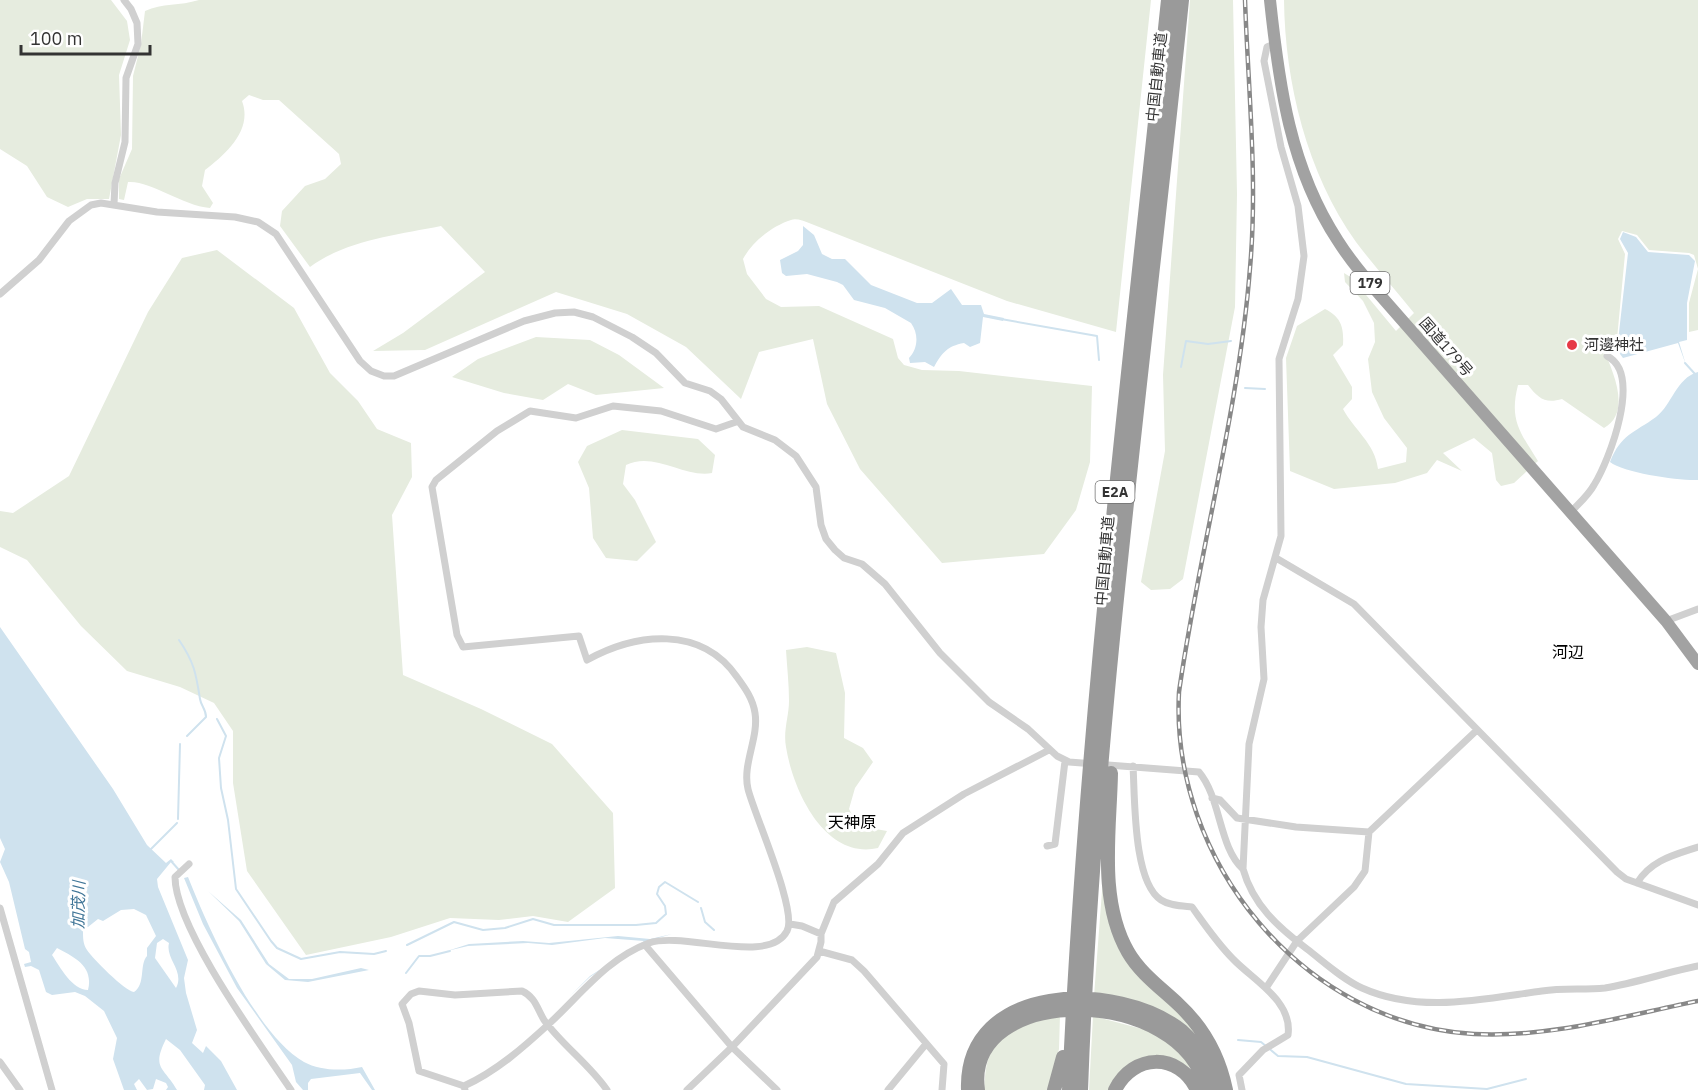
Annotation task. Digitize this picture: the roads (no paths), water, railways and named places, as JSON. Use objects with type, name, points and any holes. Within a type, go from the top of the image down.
[{"type":"highway","name":"中国自動車道","points":[[1069,1090],[1083,857],[1112,525],[1168,0]]},
{"type":"highway","name":"中国自動車道","points":[[1077,986],[1182,0]]},
{"type":"highway","name":"国道179号","points":[[1270,0],[1282,103],[1295,151],[1307,184],[1338,241],[1380,295],[1666,621],[1698,664]]},
{"type":"highway","points":[[1112,663],[1109,882],[1115,922],[1123,943],[1136,963],[1187,1012],[1204,1033],[1216,1057],[1226,1090]]},
{"type":"highway","points":[[968,1090],[972,1058],[993,1027],[1026,1006],[1064,999],[1114,1003],[1165,1020],[1197,1047],[1208,1066],[1215,1090]]},
{"type":"highway","points":[[978,1090],[981,1063],[999,1035],[1029,1016],[1066,1009],[1111,1014],[1161,1030],[1190,1054],[1206,1090]]},
{"type":"highway","name":"中国自動車道","points":[[1074,1026],[1082,1090]]},
{"type":"highway","points":[[1054,1090],[1074,1026]]},
{"type":"highway","points":[[1115,1090],[1130,1070],[1146,1061],[1155,1060],[1180,1069],[1197,1090]]},
{"type":"street","points":[[114,204],[115,183],[125,142],[126,78],[138,44],[137,23],[124,0]]},
{"type":"street","points":[[1275,44],[1267,47],[1264,61],[1281,147],[1298,206],[1304,256],[1298,299],[1279,359],[1283,514],[1276,558],[1263,600],[1261,627],[1263,680],[1249,744],[1243,869],[1247,884],[1265,912],[1297,941],[1362,988],[1398,998],[1449,1004],[1568,988],[1604,988],[1698,966]]},
{"type":"street","points":[[0,294],[39,260],[58,232],[81,210],[91,205],[114,204],[157,212],[235,217],[258,222],[268,228],[276,234],[360,361],[371,371],[384,376],[408,372],[538,316],[574,312],[593,317],[632,336],[656,353],[685,383],[715,395],[736,422],[751,432],[775,440],[796,456],[816,487],[821,525],[826,539],[835,550],[844,558],[871,571],[900,600],[940,652],[966,681],[988,702],[1028,729],[1049,750],[1067,761],[1195,771],[1204,778],[1232,853],[1243,869]]},
{"type":"street","points":[[1570,513],[1594,486],[1623,411],[1622,384],[1617,366],[1607,357]]},
{"type":"street","points":[[607,1090],[588,1065],[548,1024],[529,994],[522,991],[455,995],[419,991],[411,994],[402,1004],[409,1023],[419,1071],[465,1088],[501,1064],[548,1024],[587,983],[645,945],[674,939],[742,947],[768,946],[783,937],[790,924],[780,880],[746,781],[755,728],[755,711],[748,693],[728,665],[709,651],[662,637],[607,649],[587,660],[579,636],[463,647],[457,635],[432,487],[436,480],[497,431],[530,411],[576,418],[613,406],[661,411],[716,429],[736,422]]},
{"type":"street","points":[[1276,558],[1354,604],[1617,872],[1638,883],[1698,905]]},
{"type":"street","points":[[1666,621],[1698,609]]},
{"type":"street","points":[[1266,988],[1297,941],[1354,887],[1365,871],[1369,832],[1477,730]]},
{"type":"street","points":[[687,1090],[732,1047],[819,951],[821,934],[834,902],[878,864],[903,833],[964,794],[1049,750]]},
{"type":"street","points":[[1047,846],[1055,844],[1067,761]]},
{"type":"street","points":[[1130,766],[1144,875],[1152,892],[1169,904],[1192,907],[1233,959],[1266,988],[1288,1016],[1288,1035],[1263,1050],[1239,1075],[1242,1090]]},
{"type":"street","points":[[1212,798],[1220,800],[1237,818],[1296,827],[1369,832]]},
{"type":"street","points":[[1638,883],[1642,875],[1660,860],[1698,847]]},
{"type":"street","points":[[189,864],[175,877],[175,888],[191,931],[217,976],[291,1090]]},
{"type":"street","points":[[0,908],[52,1090]]},
{"type":"street","points":[[790,924],[821,934]]},
{"type":"street","points":[[645,945],[732,1047],[777,1090]]},
{"type":"street","points":[[819,951],[852,960],[944,1064],[942,1090]]},
{"type":"street","points":[[888,1090],[926,1044]]},
{"type":"street","points":[[0,1062],[20,1090]]},
{"type":"water","points":[[803,226],[814,235],[822,254],[832,259],[845,259],[871,285],[917,303],[932,303],[951,289],[962,305],[981,305],[984,314],[1004,318],[1003,321],[983,317],[980,343],[970,347],[964,343],[949,348],[934,367],[925,362],[910,363],[909,358],[916,341],[911,323],[885,308],[854,300],[843,285],[837,282],[807,274],[786,276],[782,273],[780,260],[798,251],[803,245]]},
{"type":"water","points":[[1623,232],[1636,237],[1648,252],[1689,255],[1695,261],[1687,303],[1687,340],[1679,342],[1686,365],[1678,343],[1623,358],[1617,350],[1628,253],[1620,239]]},
{"type":"water","points":[[1698,372],[1698,480],[1639,473],[1610,462],[1619,445],[1656,417],[1684,380]]},
{"type":"water","name":"加茂川","points":[[0,627],[113,789],[147,845],[166,863],[171,859],[174,862],[171,862],[157,879],[158,887],[188,960],[184,978],[197,1030],[192,1043],[203,1053],[206,1046],[221,1061],[237,1090],[204,1090],[205,1085],[180,1050],[166,1039],[159,1062],[177,1090],[166,1090],[168,1087],[166,1083],[156,1079],[153,1089],[147,1090],[139,1079],[134,1084],[137,1090],[124,1090],[113,1059],[117,1038],[104,1011],[85,996],[75,992],[52,995],[46,992],[39,970],[31,966],[25,967],[24,964],[31,962],[29,952],[25,949],[9,882],[0,862],[5,849],[0,838]],"holes":[[[134,909],[146,915],[156,936],[147,948],[140,984],[134,992],[116,980],[90,954],[84,943],[83,931],[98,919],[103,921],[121,910]],[[163,939],[169,943],[170,954],[178,976],[176,988],[155,958],[157,943]],[[57,948],[81,963],[88,975],[88,990],[72,982],[52,955]]]},
{"type":"water","points":[[188,877],[235,978],[268,1028],[286,1048],[310,1065],[332,1069],[362,1067],[375,1090],[372,1090],[360,1073],[311,1079],[308,1083],[308,1090],[303,1090],[296,1082],[292,1065],[237,988],[203,924],[184,878]]},
{"type":"water","points":[[208,891],[241,920],[269,964],[289,979],[312,979],[361,968],[369,970],[308,982],[285,980],[266,964],[239,921]]},
{"type":"water","points":[[672,934],[641,943],[590,977],[570,996],[590,976],[644,941],[605,938],[552,945],[528,943],[468,946],[447,951],[469,944],[523,941],[549,943],[618,936],[650,939]]},
{"type":"waterway","points":[[1001,319],[1097,336],[1099,360]]},
{"type":"waterway","points":[[1181,367],[1186,341],[1208,344],[1231,341]]},
{"type":"waterway","points":[[1685,363],[1695,374]]},
{"type":"waterway","points":[[1245,388],[1265,389]]},
{"type":"waterway","points":[[179,640],[194,668],[206,714],[206,717],[187,736]]},
{"type":"waterway","points":[[217,719],[226,736],[219,758],[221,788],[228,820],[236,889],[271,941],[277,948],[301,959],[340,952],[374,954],[386,951]]},
{"type":"waterway","points":[[178,819],[180,744]]},
{"type":"waterway","points":[[149,851],[177,823]]},
{"type":"waterway","points":[[171,861],[179,870]]},
{"type":"waterway","points":[[407,945],[454,922],[483,930],[505,928],[533,919],[554,925],[656,923],[666,914],[665,906],[657,894],[659,887],[665,882],[698,902]]},
{"type":"waterway","points":[[701,908],[705,922],[714,930]]},
{"type":"waterway","points":[[406,973],[419,956],[450,951]]},
{"type":"waterway","points":[[1238,1040],[1261,1042],[1278,1056],[1307,1057],[1406,1084],[1487,1089],[1526,1079]]},
{"type":"railway","points":[[1245,0],[1253,167],[1252,235],[1245,321],[1228,427],[1179,692],[1182,755],[1197,815],[1223,871],[1259,922],[1303,966],[1354,1000],[1412,1023],[1474,1034],[1531,1033],[1587,1025],[1698,1001]]},
{"type":"place","name":"河邊神社","points":[[1572,345]]},
{"type":"district","name":"河辺","points":[[1568,652]]},
{"type":"district","name":"天神原","points":[[852,822]]}]
